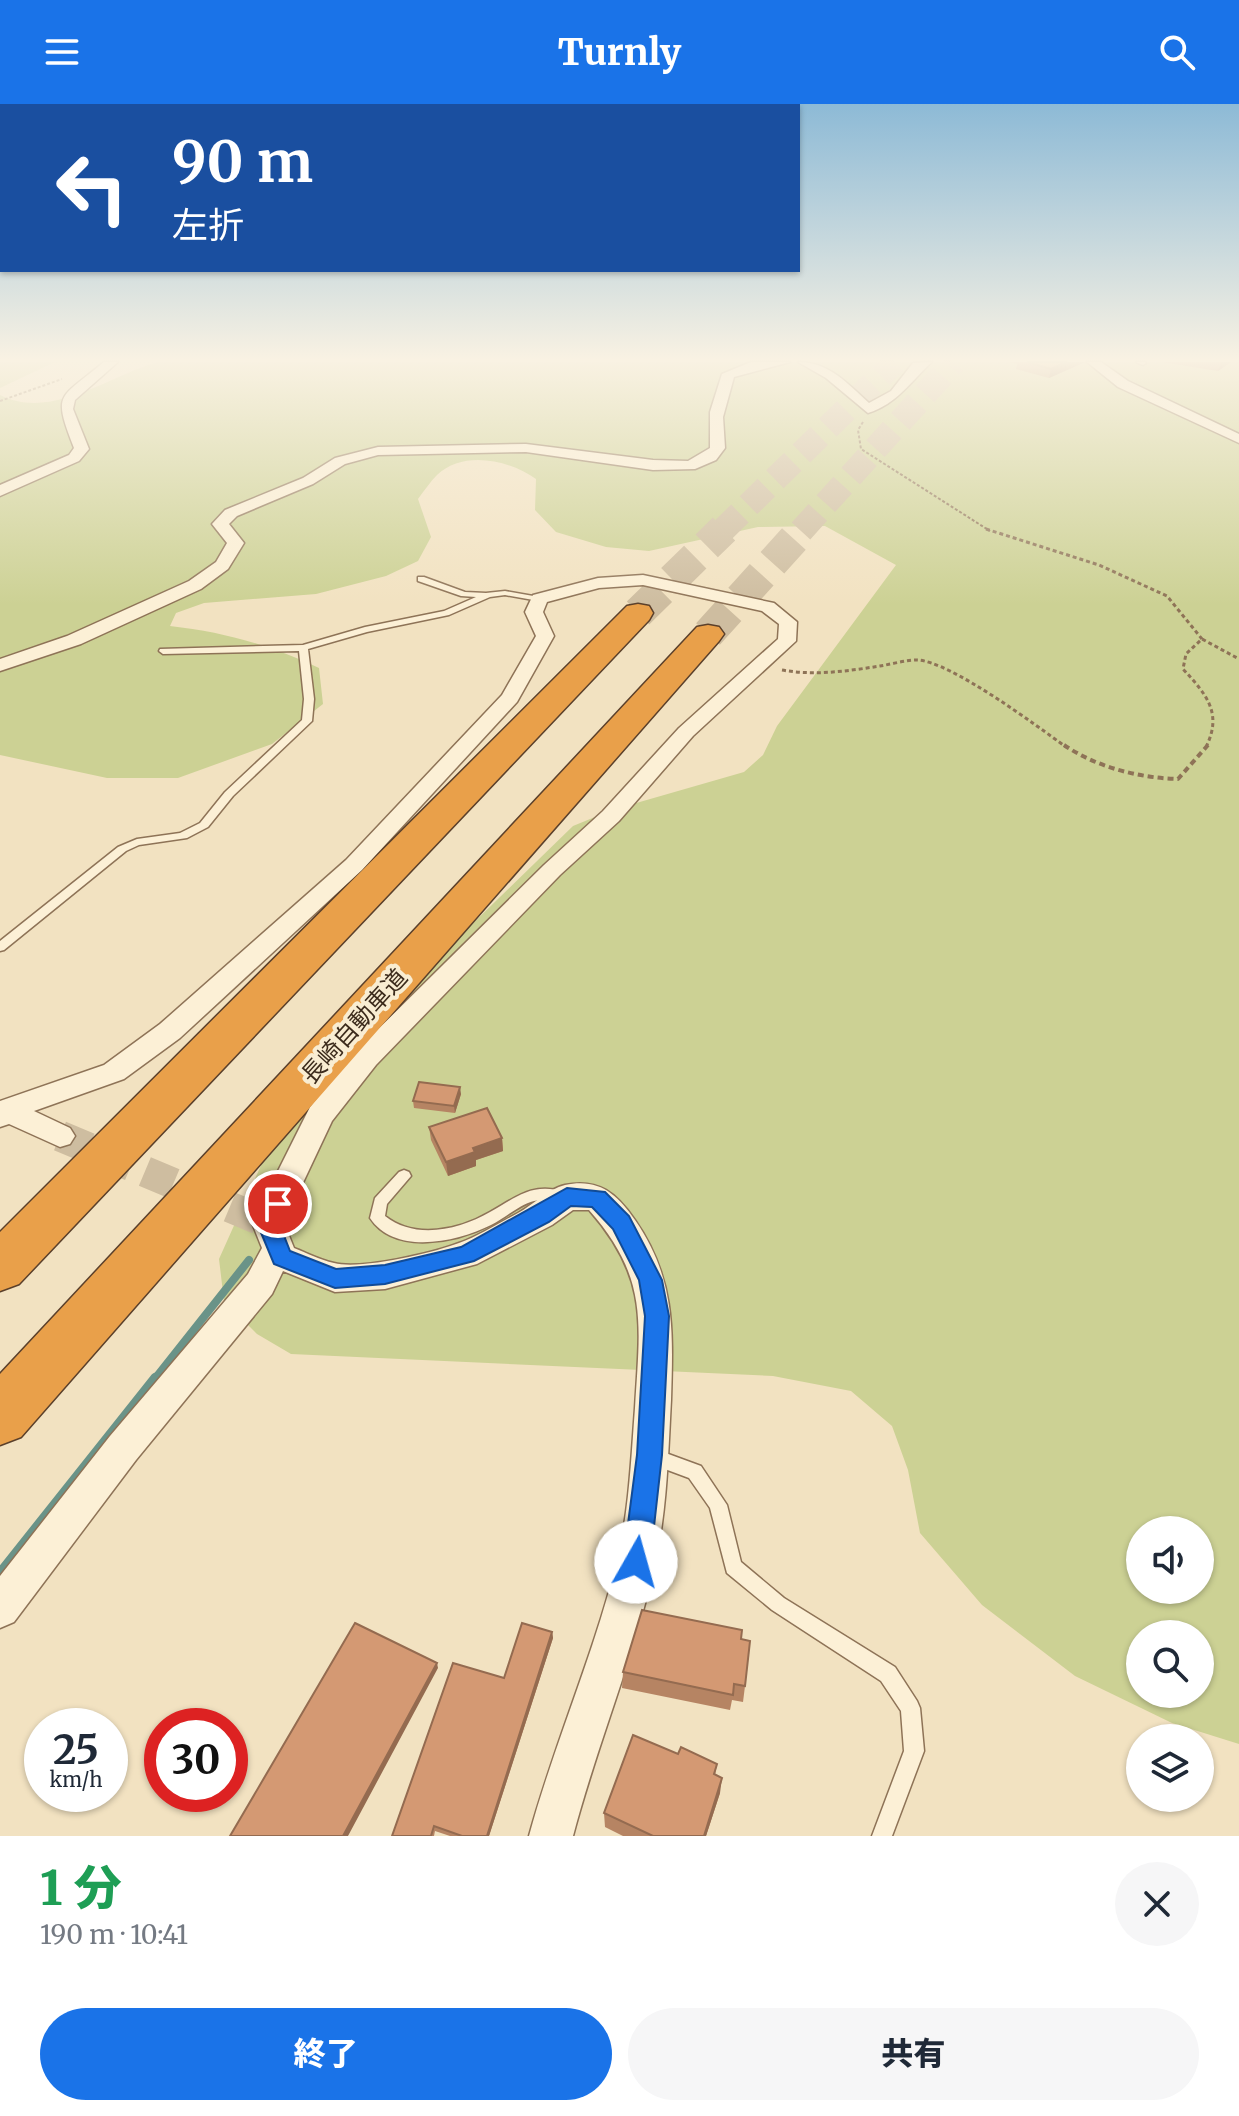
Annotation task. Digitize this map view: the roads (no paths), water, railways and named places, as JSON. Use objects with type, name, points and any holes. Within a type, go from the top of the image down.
[{"type":"highway","points":[[0,1268],[638,613]]},
{"type":"highway","name":"長崎自動車道","points":[[0,1417],[708,634]]},
{"type":"street","points":[[0,491],[74,458],[82,449],[80,443]]},
{"type":"street","points":[[0,665],[74,640],[195,585],[222,565],[236,543],[220,524],[231,513],[308,481],[340,461],[378,451],[484,447],[526,448],[653,465],[690,466],[715,454],[720,443]]},
{"type":"street","points":[[2,1107],[114,1072],[170,1031],[354,865],[510,698],[545,636],[534,612],[539,599],[598,583],[643,580],[768,607],[788,622],[787,641],[686,732],[611,816],[552,870],[366,1058],[320,1115],[268,1223],[282,1257],[335,1278],[385,1275],[466,1255],[541,1216],[567,1197],[597,1198],[621,1222],[651,1280],[657,1316],[650,1455],[636,1562],[551,1836]]},
{"type":"street","points":[[2,1107],[60,1136]]},
{"type":"street","points":[[0,1608],[123,1448],[260,1284],[278,1248]]},
{"type":"lane","points":[[421,579],[464,594],[505,593],[539,599]]},
{"type":"lane","points":[[163,651],[303,648],[365,630],[446,613],[488,595]]},
{"type":"lane","points":[[0,947],[122,849],[137,842],[183,836],[204,825],[229,794],[307,721],[309,699],[303,648]]},
{"type":"lane","points":[[404,1176],[380,1202],[377,1218],[387,1228],[408,1234],[444,1235],[494,1217],[516,1201],[541,1194],[567,1197]]},
{"type":"lane","points":[[650,1455],[695,1472],[718,1505],[733,1567],[778,1604],[888,1674],[910,1708],[914,1751],[882,1836]]},
{"type":"waterway","points":[[154,1380],[249,1260]]},
{"type":"waterway","points":[[0,1574],[156,1378]]},
{"type":"tunnel","points":[[722,531],[812,443]]},
{"type":"tunnel","points":[[801,531],[881,443]]},
{"type":"tunnel","points":[[638,613],[724,529]]},
{"type":"tunnel","points":[[708,634],[803,529]]},
{"type":"tunnel","points":[[60,1136],[268,1223]]}]
